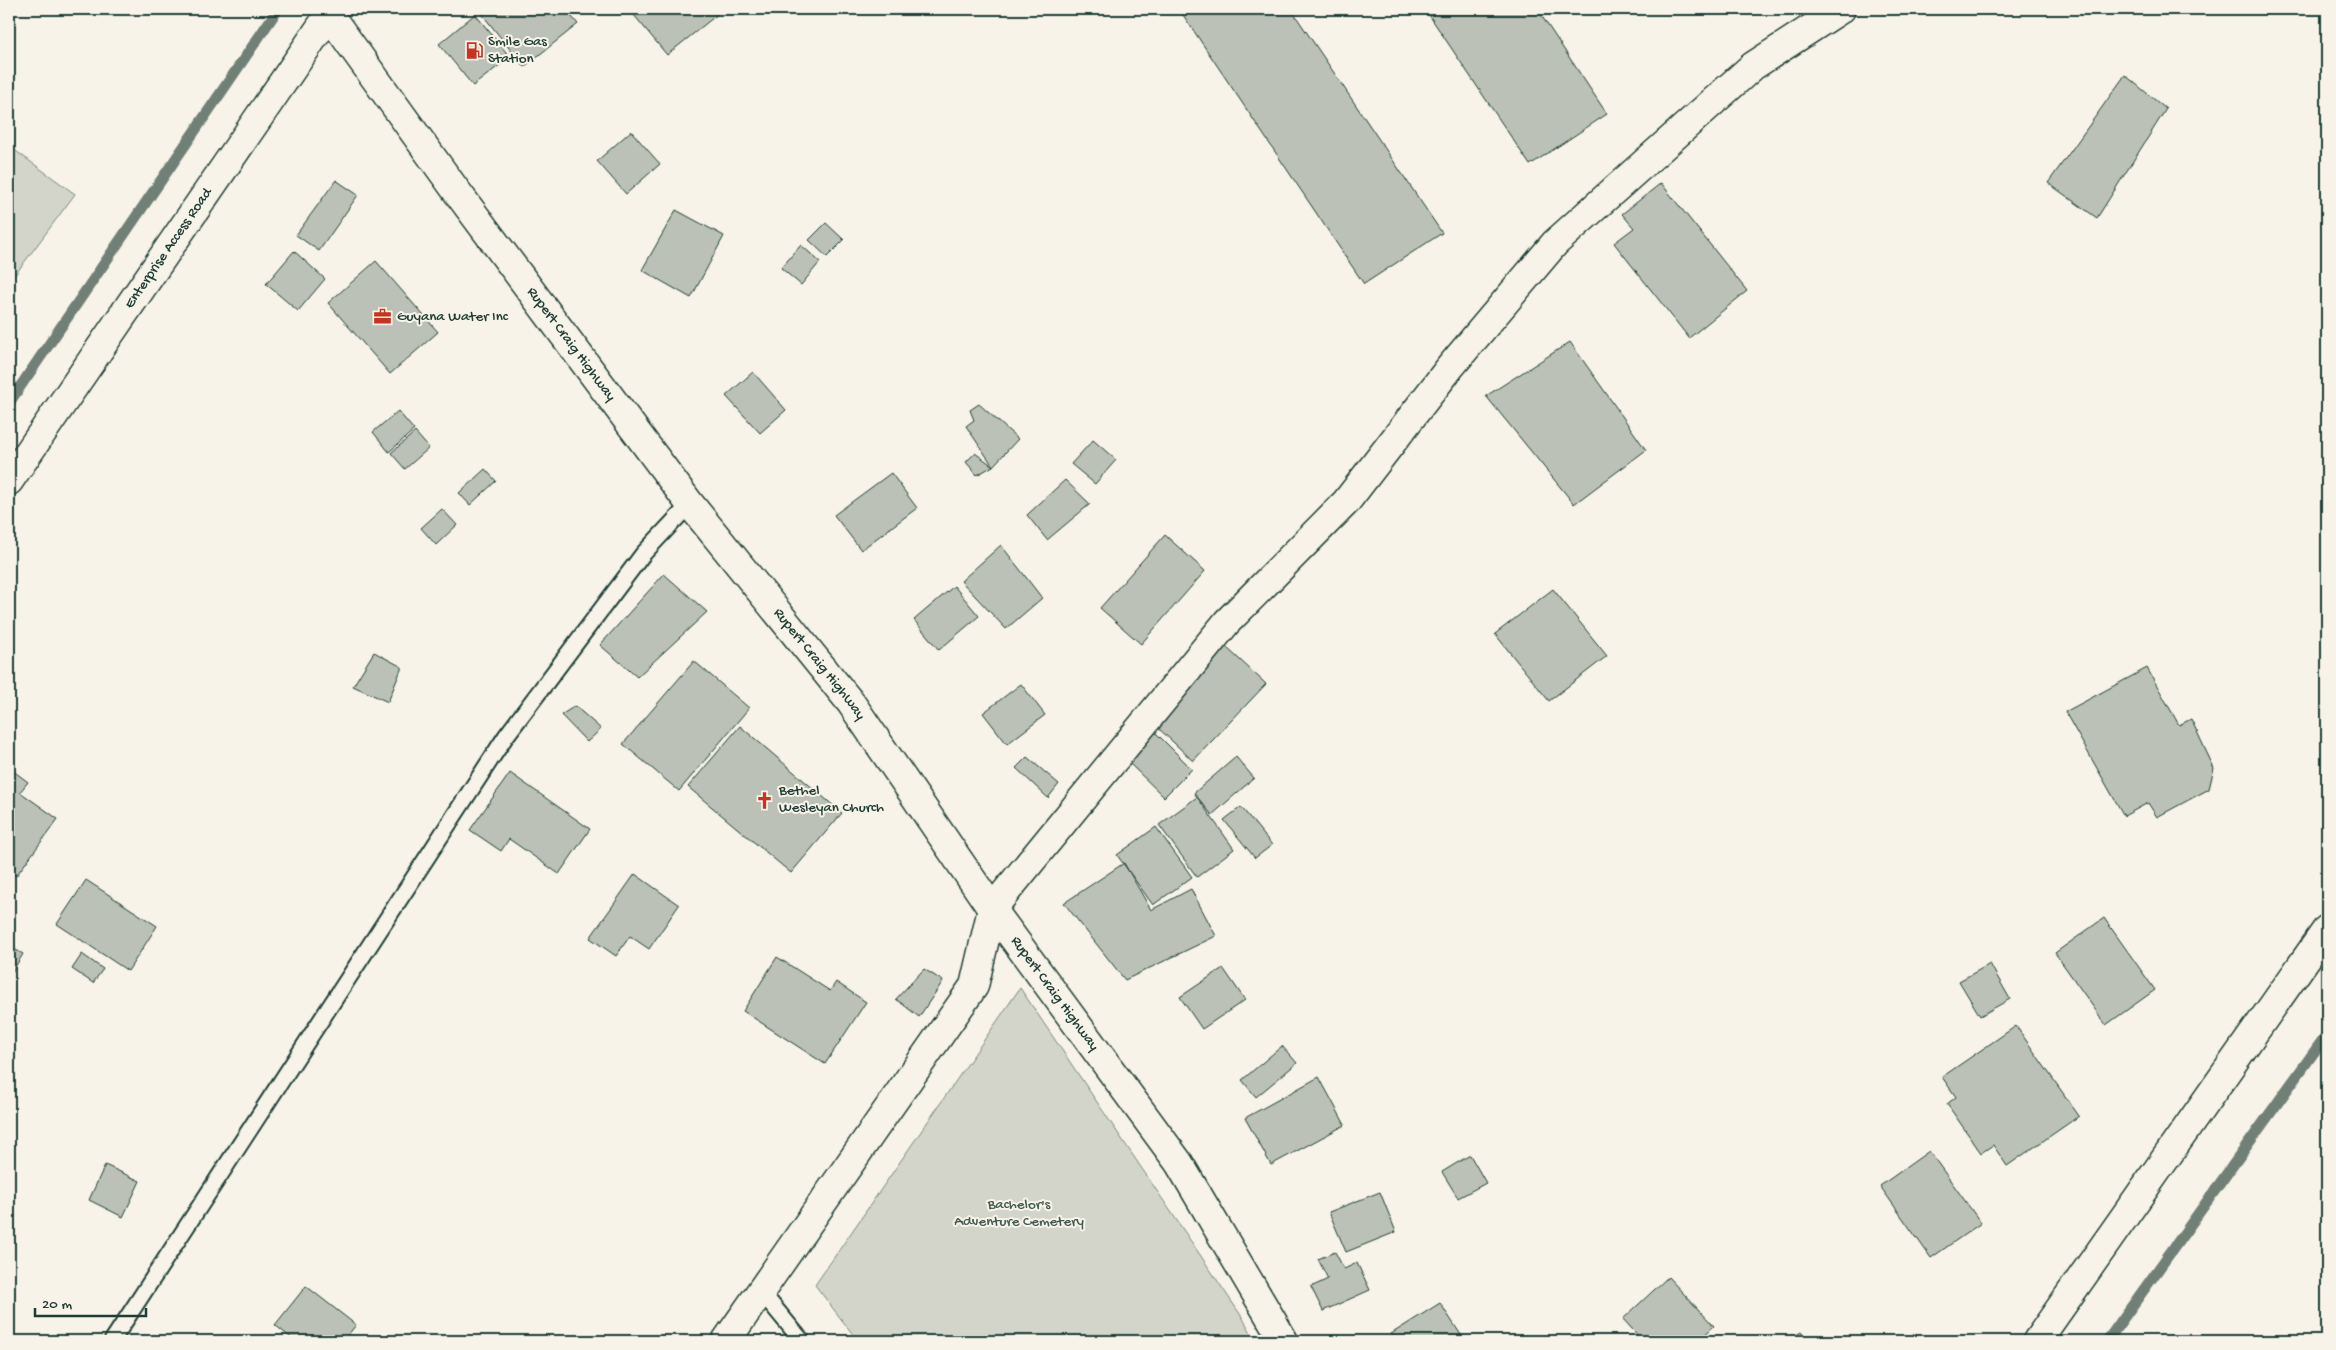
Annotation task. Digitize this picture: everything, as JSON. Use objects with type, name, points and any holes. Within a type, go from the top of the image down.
[{"type":"street","points":[[726,1341],[974,986],[992,909],[1227,622],[1346,502],[1451,366],[1555,243],[1754,66],[1841,9]]},
{"type":"street","name":"Rupert Craig Highway","points":[[327,12],[690,504],[852,703],[992,909],[1179,1163],[1284,1341]]},
{"type":"street","name":"Enterprise Access Road","points":[[9,481],[327,12]]},
{"type":"street","points":[[2037,1341],[2327,930]]},
{"type":"lane","points":[[112,1341],[506,736],[643,554],[690,504]]},
{"type":"lane","points":[[760,1290],[802,1341]]},
{"type":"green space","points":[[9,146],[75,194],[9,283]]},
{"type":"green space","name":"Bachelor's Adventure Cemetery","points":[[1020,988],[1242,1317],[1256,1341],[858,1341],[815,1285]]},
{"type":"building","points":[[95,9],[106,9],[101,14]]},
{"type":"building","points":[[478,9],[533,9],[536,13],[541,9],[565,9],[578,24],[524,67]]},
{"type":"building","points":[[629,9],[724,9],[667,55]]},
{"type":"building","points":[[1179,9],[1291,9],[1442,233],[1364,284]]},
{"type":"building","points":[[1425,9],[1537,9],[1607,114],[1530,165]]},
{"type":"building","name":"Smile Gas Station","points":[[475,14],[510,57],[473,86],[439,44]]},
{"type":"building","points":[[2125,75],[2166,109],[2097,218],[2048,183]]},
{"type":"building","points":[[631,131],[660,164],[626,194],[597,161]]},
{"type":"building","points":[[336,180],[358,195],[319,251],[296,235]]},
{"type":"building","points":[[1661,183],[1747,291],[1689,338],[1614,243],[1634,228],[1622,214]]},
{"type":"building","points":[[676,210],[724,236],[691,298],[642,270]]},
{"type":"building","points":[[826,223],[844,240],[827,257],[809,240]]},
{"type":"building","points":[[801,245],[820,262],[801,285],[781,268]]},
{"type":"building","points":[[294,251],[325,279],[298,311],[266,284]]},
{"type":"building","name":"Guyana Water Inc","points":[[376,261],[438,332],[390,374],[328,303]]},
{"type":"building","points":[[1570,342],[1646,450],[1574,504],[1486,396]]},
{"type":"building","points":[[753,372],[786,410],[760,433],[726,396]]},
{"type":"building","points":[[979,404],[1018,439],[993,466],[966,426],[974,420],[970,410]]},
{"type":"building","points":[[398,411],[414,430],[389,452],[373,432]]},
{"type":"building","points":[[415,432],[429,448],[405,469],[391,453]]},
{"type":"building","points":[[1093,440],[1116,460],[1095,484],[1071,464]]},
{"type":"building","points":[[975,453],[993,466],[977,475],[966,462]]},
{"type":"building","points":[[485,469],[496,481],[470,505],[459,493]]},
{"type":"building","points":[[891,473],[917,508],[861,550],[834,515]]},
{"type":"building","points":[[1065,480],[1090,504],[1047,540],[1027,515]]},
{"type":"building","points":[[442,509],[457,525],[436,545],[421,528]]},
{"type":"building","points":[[1165,535],[1205,571],[1141,644],[1100,608]]},
{"type":"building","points":[[1001,545],[1042,598],[1006,629],[961,581]]},
{"type":"building","points":[[664,574],[707,612],[637,677],[600,645]]},
{"type":"building","points":[[954,586],[979,616],[939,650],[914,620]]},
{"type":"building","points":[[1553,589],[1607,656],[1549,701],[1495,634]]},
{"type":"building","points":[[1226,647],[1266,684],[1193,761],[1154,724]]},
{"type":"building","points":[[374,652],[402,667],[388,702],[353,686]]},
{"type":"building","points":[[694,661],[749,708],[679,791],[623,744]]},
{"type":"building","points":[[2147,668],[2179,725],[2191,719],[2214,768],[2209,789],[2157,817],[2148,803],[2124,816],[2065,712]]},
{"type":"building","points":[[1021,684],[1045,715],[1007,744],[983,713]]},
{"type":"building","points":[[575,706],[601,729],[587,742],[561,715]]},
{"type":"building","name":"Bethel Wesleyan Church","points":[[740,726],[842,813],[791,873],[688,787]]},
{"type":"building","points":[[1155,732],[1192,769],[1164,797],[1127,761]]},
{"type":"building","points":[[1027,757],[1059,784],[1048,798],[1016,768]]},
{"type":"building","points":[[1236,757],[1254,778],[1212,815],[1194,793]]},
{"type":"building","points":[[12,770],[28,782],[20,792],[58,819],[16,876],[9,871],[9,774]]},
{"type":"building","points":[[510,773],[590,829],[559,874],[509,839],[501,851],[470,830]]},
{"type":"building","points":[[1197,797],[1234,849],[1197,877],[1159,825]]},
{"type":"building","points":[[1241,807],[1272,845],[1255,858],[1224,820]]},
{"type":"building","points":[[1156,827],[1192,877],[1153,905],[1117,855]]},
{"type":"building","points":[[1124,863],[1151,910],[1191,889],[1216,936],[1125,980],[1064,903]]},
{"type":"building","points":[[635,874],[679,905],[649,949],[630,936],[616,956],[590,938]]},
{"type":"building","points":[[86,880],[157,926],[128,971],[57,924]]},
{"type":"building","points":[[2104,918],[2155,990],[2106,1025],[2055,953]]},
{"type":"building","points":[[9,946],[23,954],[9,977]]},
{"type":"building","points":[[82,954],[103,969],[93,983],[72,969]]},
{"type":"building","points":[[777,957],[830,991],[836,982],[866,1002],[825,1064],[743,1011]]},
{"type":"building","points":[[1990,964],[2010,999],[1980,1016],[1959,981]]},
{"type":"building","points":[[1223,968],[1245,1000],[1202,1029],[1180,997]]},
{"type":"building","points":[[924,969],[943,981],[919,1017],[896,999]]},
{"type":"building","points":[[2016,1026],[2079,1116],[2007,1166],[1993,1145],[1981,1153],[1947,1104],[1956,1097],[1942,1077]]},
{"type":"building","points":[[1282,1046],[1297,1063],[1256,1097],[1242,1080]]},
{"type":"building","points":[[1319,1077],[1345,1125],[1271,1165],[1245,1118]]},
{"type":"building","points":[[1929,1151],[1981,1223],[1931,1258],[1880,1186]]},
{"type":"building","points":[[1470,1155],[1486,1183],[1458,1198],[1442,1172]]},
{"type":"building","points":[[105,1165],[140,1181],[123,1217],[89,1200]]},
{"type":"building","points":[[1380,1192],[1396,1232],[1346,1252],[1329,1212]]},
{"type":"building","points":[[1335,1252],[1344,1269],[1357,1263],[1370,1290],[1323,1311],[1311,1287],[1328,1279],[1318,1259]]},
{"type":"building","points":[[1668,1277],[1714,1326],[1698,1341],[1643,1341],[1623,1319]]},
{"type":"building","points":[[306,1286],[356,1325],[343,1341],[295,1341],[275,1325]]},
{"type":"building","points":[[1440,1303],[1461,1335],[1452,1341],[1396,1341],[1391,1334]]},
{"type":"building","points":[[1801,1332],[1808,1341],[1787,1341]]},
{"type":"waterway","points":[[9,403],[278,9]]},
{"type":"waterway","points":[[2107,1341],[2327,1034]]},
{"type":"place","name":"Smile Gas Station","points":[[474,51]]},
{"type":"place","name":"Guyana Water Inc","points":[[383,317]]},
{"type":"place","name":"Bethel Wesleyan Church","points":[[765,800]]}]
